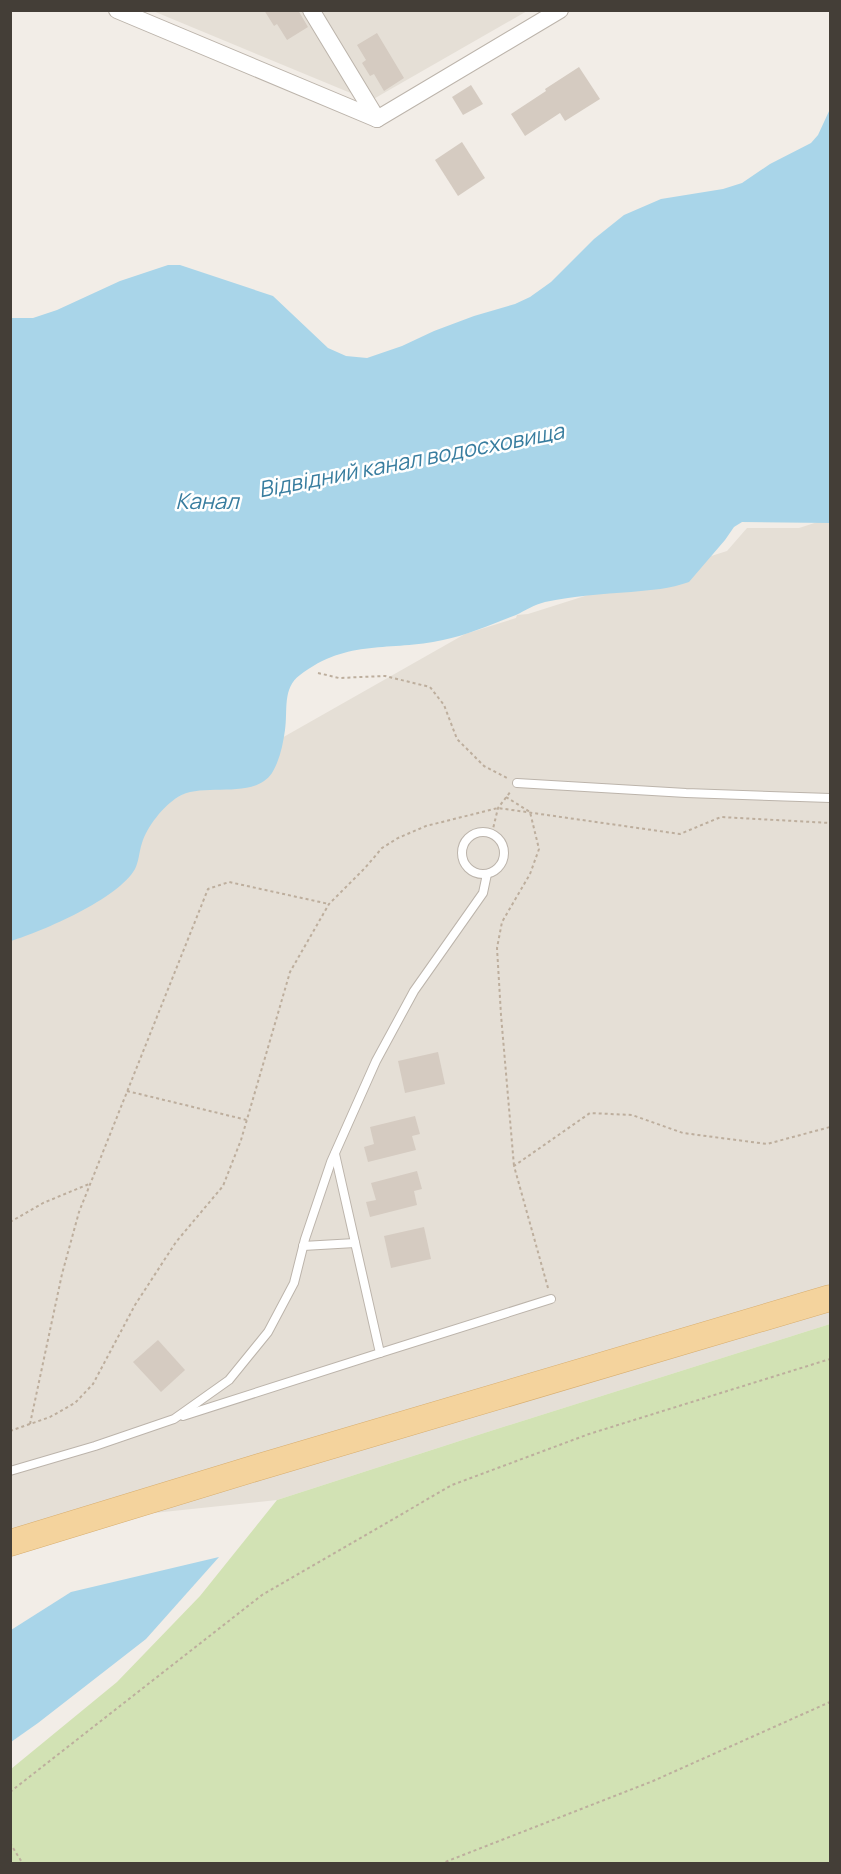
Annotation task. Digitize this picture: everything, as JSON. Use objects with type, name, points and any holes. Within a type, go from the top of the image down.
[{"type":"main road","points":[[10,1543],[270,1463],[831,1298]]},
{"type":"street","points":[[117,10],[378,119]]},
{"type":"street","points":[[311,10],[378,119]]},
{"type":"street","points":[[378,119],[560,10]]},
{"type":"lane","points":[[517,783],[686,793],[831,798]]},
{"type":"lane","points":[[478,832],[492,833],[502,842],[505,855],[499,867],[487,874],[480,874],[468,867],[462,854],[463,847],[466,840],[478,832]]},
{"type":"lane","points":[[174,1419],[229,1380],[268,1332],[294,1283],[303,1246],[335,1154],[376,1061],[414,991],[483,893],[487,874]]},
{"type":"lane","points":[[335,1154],[380,1353]]},
{"type":"lane","points":[[303,1246],[355,1243]]},
{"type":"lane","points":[[10,1471],[95,1446],[550,1299]]},
{"type":"path","points":[[318,673],[339,678],[385,676],[430,687],[444,705],[457,739],[484,766],[517,783],[498,808],[492,833]]},
{"type":"path","points":[[506,797],[530,812],[539,849],[530,874],[502,922],[497,948],[514,1167],[550,1299]]},
{"type":"path","points":[[10,1431],[50,1417],[75,1403],[93,1384],[135,1305],[176,1242],[223,1186],[247,1120],[290,972],[329,904],[382,848],[426,826],[498,808],[680,834],[721,817],[831,823]]},
{"type":"path","points":[[30,1424],[62,1274],[79,1212],[208,889],[229,882],[329,904]]},
{"type":"path","points":[[127,1091],[247,1120]]},
{"type":"path","points":[[514,1167],[590,1113],[632,1115],[683,1133],[767,1144],[831,1127]]},
{"type":"path","points":[[10,1222],[43,1203],[90,1184]]},
{"type":"path","points":[[10,1792],[262,1595],[452,1485],[589,1434],[831,1359]]},
{"type":"path","points":[[440,1863],[653,1782],[831,1702]]},
{"type":"path","points":[[10,1843],[23,1863]]},
{"type":"shaded area","points":[[153,11],[527,11],[370,101]]},
{"type":"shaded area","points":[[830,518],[830,1324],[277,1500],[11,1528],[11,866],[178,797],[465,634],[516,618],[517,615],[528,614],[727,551],[747,528],[799,528]]},
{"type":"green space","points":[[830,1324],[830,1863],[11,1863],[11,1769],[117,1682],[200,1596],[277,1500]]},
{"type":"water","name":"Канал","points":[[830,109],[830,523],[742,522],[734,527],[689,582],[660,589],[545,602],[489,626],[452,638],[353,651],[318,663],[300,675],[290,686],[281,752],[272,773],[253,786],[240,789],[200,790],[178,797],[161,811],[152,824],[144,837],[135,869],[113,892],[60,922],[11,941],[11,318],[33,318],[57,310],[120,281],[168,265],[180,265],[273,296],[328,348],[346,356],[367,358],[474,316],[515,304],[530,297],[551,282],[594,239],[624,215],[661,199],[723,189],[742,183],[770,164],[811,143],[818,135]]},
{"type":"water","points":[[219,1557],[146,1639],[11,1742],[11,1630],[71,1592]]},
{"type":"building","points":[[264,10],[298,10],[308,27],[287,40]]},
{"type":"building","points":[[377,33],[404,78],[384,91],[374,74],[370,76],[362,63],[366,60],[357,45]]},
{"type":"building","points":[[579,67],[600,99],[565,121],[560,113],[525,136],[511,114]]},
{"type":"building","points":[[471,85],[483,104],[463,115],[452,97]]},
{"type":"building","points":[[462,142],[485,178],[458,196],[435,160]]},
{"type":"building","points":[[438,1052],[445,1084],[405,1093],[398,1061]]},
{"type":"building","points":[[415,1116],[420,1134],[412,1136],[416,1150],[368,1162],[364,1147],[374,1144],[370,1127]]},
{"type":"building","points":[[417,1171],[422,1189],[414,1191],[417,1205],[370,1217],[366,1202],[376,1200],[371,1183]]},
{"type":"building","points":[[424,1227],[431,1259],[391,1268],[384,1236]]},
{"type":"building","points":[[158,1340],[185,1370],[161,1392],[133,1362]]},
{"type":"water label","name":"Відвідний канал водосховища","points":[[411,460]]}]
